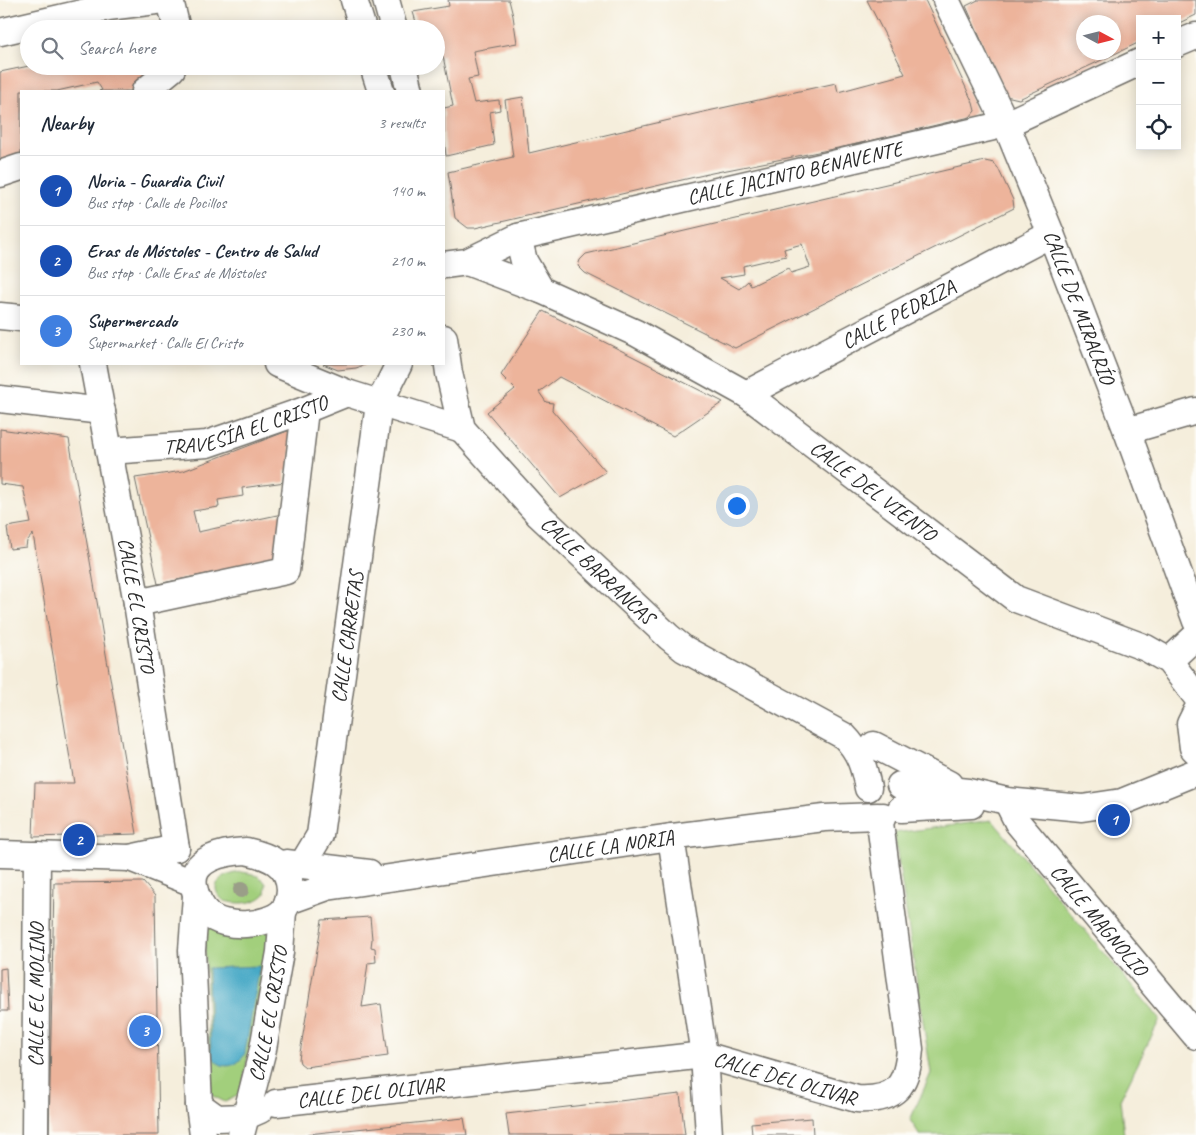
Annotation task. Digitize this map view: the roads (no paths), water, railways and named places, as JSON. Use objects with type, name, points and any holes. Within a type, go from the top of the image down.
[{"type":"street","points":[[46,20],[107,4],[164,0]]},
{"type":"street","points":[[170,0],[175,20]]},
{"type":"street","points":[[354,0],[360,20]]},
{"type":"street","points":[[386,0],[392,20]]},
{"type":"street","name":"CALLE DE MIRALRÍO","points":[[946,0],[1006,124],[1051,234],[1127,431],[1196,621]]},
{"type":"street","points":[[0,32],[20,27]]},
{"type":"street","name":"CALLE JACINTO BENAVENTE","points":[[455,264],[518,236],[1006,124],[1136,64]]},
{"type":"street","points":[[146,90],[165,75]]},
{"type":"street","points":[[376,75],[380,90]]},
{"type":"street","points":[[406,75],[410,90]]},
{"type":"street","points":[[0,174],[20,167]]},
{"type":"street","name":"CALLE PEDRIZA","points":[[746,394],[1051,234]]},
{"type":"street","points":[[518,236],[524,261],[541,290]]},
{"type":"street","name":"CALLE DEL VIENTO","points":[[455,264],[541,290],[636,333],[746,394],[1016,599],[1146,648],[1169,661],[1196,696]]},
{"type":"street","points":[[0,316],[20,318]]},
{"type":"street","name":"CALLE BARRANCAS","points":[[445,345],[449,373],[462,429],[539,515],[668,637],[684,649],[844,736],[858,752],[864,768],[884,799]]},
{"type":"street","name":"CALLE EL CRISTO","points":[[93,365],[137,603],[176,848]]},
{"type":"street","points":[[279,365],[348,393]]},
{"type":"street","name":"CALLE CARRETAS","points":[[290,864],[320,835],[379,404],[398,365]]},
{"type":"street","name":"TRAVESÍA EL CRISTO","points":[[109,451],[207,444],[348,393],[462,429]]},
{"type":"street","points":[[0,399],[102,411]]},
{"type":"street","points":[[137,603],[286,571],[305,410]]},
{"type":"street","points":[[1127,431],[1196,411]]},
{"type":"street","points":[[1169,661],[1196,636]]},
{"type":"street","points":[[1196,712],[1190,724],[1193,748],[1196,751]]},
{"type":"street","name":"CALLE BARRANCAS","points":[[834,730],[860,738],[924,772],[968,792]]},
{"type":"street","points":[[874,745],[882,752],[884,799]]},
{"type":"street","points":[[884,799],[968,792],[1007,801],[1082,808],[1122,802],[1196,772]]},
{"type":"street","points":[[884,799],[961,806],[1007,801]]},
{"type":"street","name":"CALLE LA NORIA","points":[[286,906],[327,887],[671,837],[824,818],[884,799]]},
{"type":"street","name":"CALLE DEL OLIVAR","points":[[242,1126],[276,1103],[704,1055],[857,1099],[871,1100],[887,1095],[901,1086],[908,1069],[910,1050],[880,823],[884,799]]},
{"type":"street","name":"CALLE MAGNOLIO","points":[[1007,801],[1018,822],[1196,1036]]},
{"type":"street","points":[[671,837],[704,1055],[709,1135]]},
{"type":"street","points":[[0,854],[130,858],[176,848],[195,882],[203,909],[211,917],[224,922],[241,924],[268,920],[286,906],[290,892],[289,880],[285,870],[290,864],[246,851],[228,852],[204,862],[195,882],[192,950],[199,1105],[203,1135]]},
{"type":"street","name":"CALLE EL MOLINO","points":[[35,1135],[37,856]]},
{"type":"street","points":[[130,858],[195,882]]},
{"type":"street","name":"CALLE LA NORIA","points":[[290,864],[334,868],[397,878]]},
{"type":"street","name":"CALLE EL CRISTO","points":[[242,1126],[263,1048],[286,906]]},
{"type":"street","name":"CALLE DEL OLIVAR","points":[[263,1048],[267,1082],[276,1103]]},
{"type":"street","points":[[199,1105],[217,1118],[242,1126]]},
{"type":"water","points":[[260,966],[245,1053],[233,1065],[228,1066],[218,1063],[211,1054],[208,968]]},
{"type":"place","name":"Noria - Guardia Civil","points":[[1114,820]]},
{"type":"place","name":"Eras de Móstoles - Centro de Salud","points":[[79,840]]},
{"type":"place","name":"Supermercado","points":[[145,1031]]}]
